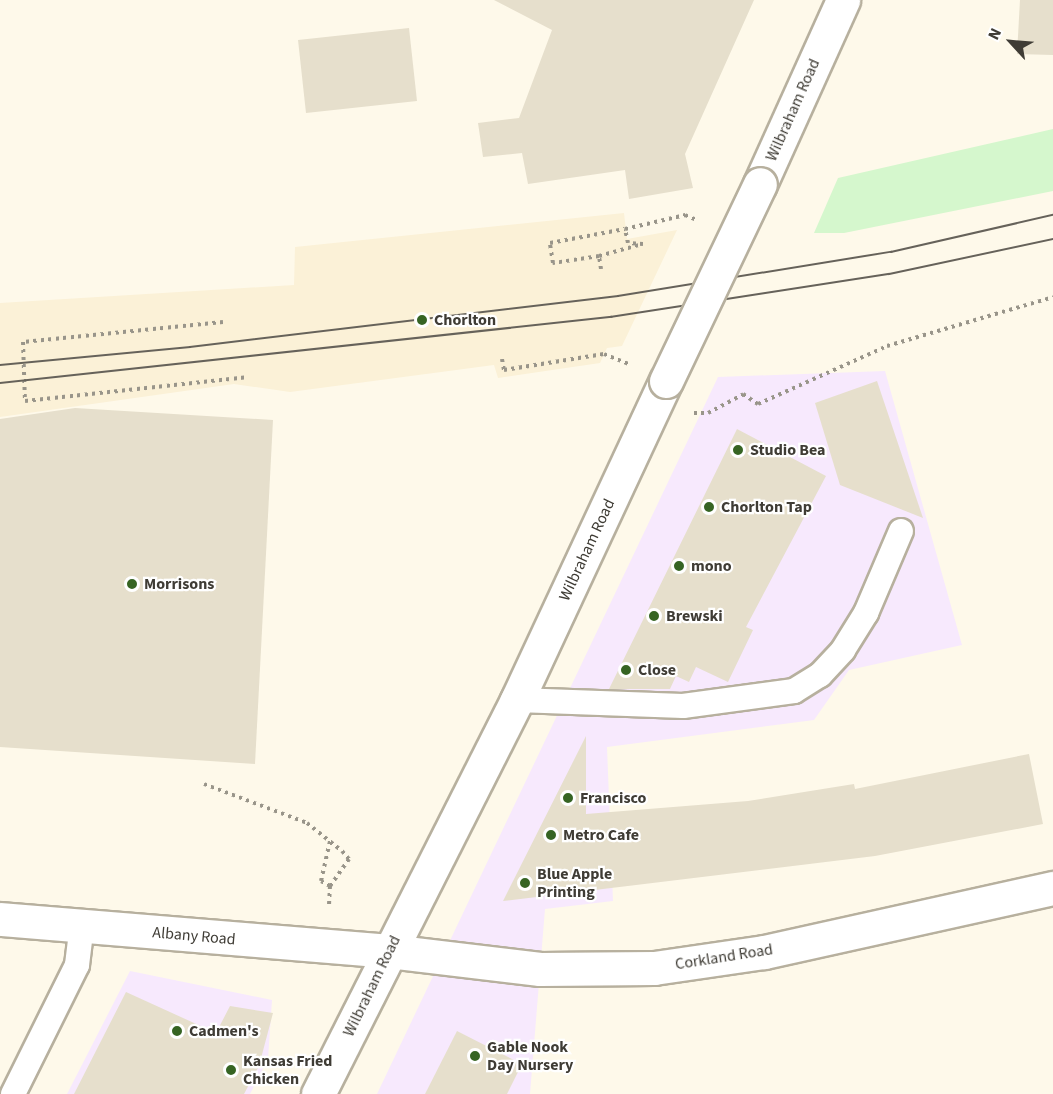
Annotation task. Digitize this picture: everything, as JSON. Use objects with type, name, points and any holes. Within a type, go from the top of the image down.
[{"type":"main road","name":"Wilbraham Road","points":[[318,1094],[517,700],[760,184],[843,0]]},
{"type":"main road","name":"Corkland Road","points":[[389,951],[540,969],[654,968],[764,952],[1053,888]]},
{"type":"main road","name":"Albany Road","points":[[0,919],[389,951]]},
{"type":"lane","points":[[517,700],[683,706],[794,691],[820,675],[843,650],[866,613],[901,531]]},
{"type":"lane","points":[[13,1094],[77,965],[82,926]]},
{"type":"path","points":[[625,229],[628,243],[643,244],[599,256],[553,263],[550,243],[686,215],[698,220]]},
{"type":"path","points":[[599,256],[601,269]]},
{"type":"path","points":[[661,391],[689,413],[708,413],[743,394],[758,404],[887,346],[1053,297]]},
{"type":"path","points":[[223,322],[23,342],[24,401],[249,377]]},
{"type":"path","points":[[502,359],[504,370],[604,354],[629,364]]},
{"type":"path","points":[[204,784],[307,823],[349,859],[330,886],[325,947]]},
{"type":"path","points":[[330,842],[321,881],[330,886]]},
{"type":"shaded area","points":[[624,213],[627,239],[677,230],[622,346],[607,348],[600,363],[498,378],[494,365],[290,392],[234,384],[0,417],[0,303],[294,285],[295,247]]},
{"type":"shaded area","points":[[885,371],[962,645],[849,670],[814,720],[607,747],[613,901],[545,909],[530,1094],[377,1094],[718,377]]},
{"type":"shaded area","points":[[130,971],[272,1000],[268,1059],[250,1094],[67,1094]]},
{"type":"green space","points":[[1053,129],[1053,191],[844,233],[814,233],[838,178]]},
{"type":"building","points":[[494,0],[754,0],[685,154],[693,188],[629,199],[625,170],[528,184],[522,153],[483,157],[478,123],[519,118],[552,30]]},
{"type":"building","points":[[1020,0],[1053,0],[1053,55],[1017,54]]},
{"type":"building","points":[[409,28],[417,101],[306,113],[298,40]]},
{"type":"building","points":[[877,381],[923,518],[840,485],[815,403]]},
{"type":"building","name":"Morrisons","points":[[75,408],[273,420],[255,764],[0,747],[0,419]]},
{"type":"building","points":[[737,429],[826,476],[746,627],[753,630],[728,682],[696,667],[689,682],[676,676],[670,689],[609,689]]},
{"type":"building","points":[[586,736],[586,814],[748,801],[854,784],[855,789],[1029,754],[1043,824],[875,856],[503,901]]},
{"type":"building","points":[[126,992],[216,1033],[230,1006],[273,1013],[259,1066],[244,1094],[74,1094]]},
{"type":"building","name":"Gable Nook Day Nursery","points":[[457,1031],[522,1064],[507,1094],[425,1094]]},
{"type":"tram line","points":[[0,365],[190,347],[618,296],[891,252],[1053,215]]},
{"type":"tram line","points":[[0,383],[611,317],[889,274],[1053,239]]},
{"type":"place","name":"Chorlton","points":[[422,320]]},
{"type":"place","name":"Studio Bea","points":[[738,450]]},
{"type":"place","name":"Chorlton Tap","points":[[709,507]]},
{"type":"place","name":"mono","points":[[679,566]]},
{"type":"place","name":"Morrisons","points":[[132,584]]},
{"type":"place","name":"Brewski","points":[[654,616]]},
{"type":"place","name":"Close","points":[[626,670]]},
{"type":"place","name":"Francisco","points":[[568,798]]},
{"type":"place","name":"Metro Cafe","points":[[551,835]]},
{"type":"place","name":"Blue Apple Printing","points":[[525,883]]},
{"type":"place","name":"Cadmen's","points":[[177,1031]]},
{"type":"place","name":"Gable Nook Day Nursery","points":[[475,1056]]},
{"type":"place","name":"Kansas Fried Chicken","points":[[231,1070]]}]
